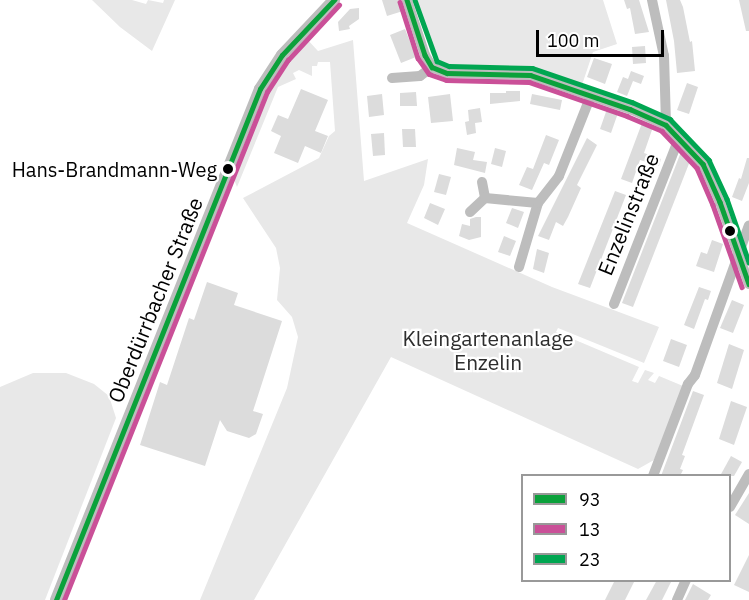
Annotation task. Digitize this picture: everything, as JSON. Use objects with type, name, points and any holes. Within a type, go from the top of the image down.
[{"type":"street","name":"Oberdürrbacher Straße","points":[[56,600],[260,89],[282,55],[333,0]]},
{"type":"street","points":[[407,0],[425,54],[432,67],[447,73],[530,75],[591,94],[666,125],[703,164],[739,251],[749,284]]},
{"type":"street","points":[[652,0],[664,56],[666,125]]},
{"type":"street","points":[[392,78],[420,76],[432,67]]},
{"type":"street","points":[[519,267],[538,203],[559,176],[591,94]]},
{"type":"street","name":"Enzelinstraße","points":[[614,304],[679,138]]},
{"type":"street","points":[[482,182],[485,198]]},
{"type":"street","points":[[470,212],[485,198],[538,203]]},
{"type":"street","points":[[654,474],[687,384],[695,375],[749,225]]},
{"type":"street","points":[[731,504],[749,474]]},
{"type":"street","points":[[677,600],[685,582]]},
{"type":"green space","points":[[92,0],[132,0],[146,4],[148,0],[163,3],[164,0],[175,0],[152,51],[120,27]]},
{"type":"green space","points":[[416,0],[603,0],[617,44],[593,52],[581,88],[455,70],[438,63],[431,54]]},
{"type":"green space","name":"Kleingartenanlage Enzelin","points":[[306,38],[318,51],[353,40],[364,181],[428,159],[424,185],[407,223],[552,287],[659,327],[644,363],[558,328],[556,332],[567,337],[566,340],[572,342],[573,339],[639,367],[632,381],[638,383],[645,370],[654,373],[648,380],[655,383],[659,376],[683,386],[654,460],[638,469],[391,357],[254,600],[200,600],[287,388],[298,337],[292,317],[277,300],[280,268],[276,248],[243,198],[319,158],[329,136],[335,131],[330,62],[318,62],[317,66],[312,66],[312,76],[299,70],[293,73],[296,79],[278,87],[237,187],[233,177],[234,173],[237,174],[240,164],[237,163],[263,99]]},
{"type":"green space","points":[[33,373],[66,373],[94,384],[109,396],[116,418],[45,600],[0,600],[0,387]]},
{"type":"building","points":[[382,0],[400,0],[403,11],[387,16]]},
{"type":"building","points":[[624,0],[639,0],[649,32],[635,34],[630,8],[627,9]]},
{"type":"building","points":[[666,0],[680,0],[683,7],[690,42],[692,41],[695,71],[677,73],[674,41]]},
{"type":"building","points":[[739,0],[749,0],[749,31],[746,31]]},
{"type":"building","points":[[359,8],[359,19],[349,26],[350,29],[339,31],[338,22],[350,9]]},
{"type":"building","points":[[405,29],[416,57],[401,63],[390,35]]},
{"type":"building","points":[[645,46],[646,63],[633,64],[632,47]]},
{"type":"building","points":[[594,58],[612,64],[605,84],[587,77]]},
{"type":"building","points":[[631,71],[644,76],[641,84],[633,81],[627,96],[617,92],[623,77],[628,79]]},
{"type":"building","points":[[687,83],[698,87],[689,114],[677,110]]},
{"type":"building","points":[[301,89],[328,100],[315,131],[328,136],[321,153],[305,146],[298,163],[274,153],[281,136],[271,131],[278,115],[288,119]]},
{"type":"building","points":[[506,91],[520,91],[520,101],[490,104],[490,93],[506,93]]},
{"type":"building","points":[[416,92],[417,106],[400,106],[400,93]]},
{"type":"building","points":[[382,94],[384,115],[369,117],[367,96]]},
{"type":"building","points":[[450,94],[453,121],[431,123],[428,97]]},
{"type":"building","points":[[532,94],[562,100],[560,110],[530,104]]},
{"type":"building","points":[[480,108],[482,122],[475,123],[476,133],[467,135],[465,122],[469,121],[468,110]]},
{"type":"building","points":[[607,109],[618,113],[611,133],[600,129]]},
{"type":"building","points":[[642,123],[653,127],[644,153],[661,159],[659,166],[640,160],[632,183],[621,179]]},
{"type":"building","points":[[402,129],[415,129],[416,147],[403,147]]},
{"type":"building","points":[[384,133],[385,155],[373,156],[371,134]]},
{"type":"building","points":[[546,135],[559,140],[549,165],[544,163],[532,190],[519,185],[527,167],[533,169]]},
{"type":"building","points":[[587,138],[597,145],[577,185],[581,188],[568,217],[563,226],[556,222],[549,240],[538,236]]},
{"type":"building","points":[[457,148],[475,152],[473,160],[487,162],[485,173],[454,165]]},
{"type":"building","points":[[495,148],[506,151],[502,167],[491,164]]},
{"type":"building","points":[[681,152],[690,161],[633,307],[622,303]]},
{"type":"building","points":[[747,158],[749,158],[749,183],[742,201],[732,197],[739,178],[741,179]]},
{"type":"building","points":[[439,174],[451,177],[446,195],[434,192]]},
{"type":"building","points":[[615,191],[626,195],[590,288],[578,284]]},
{"type":"building","points":[[430,203],[445,209],[438,225],[424,218]]},
{"type":"building","points":[[512,208],[524,212],[518,228],[506,223]]},
{"type":"building","points":[[481,217],[481,237],[469,240],[459,236],[462,224],[470,226],[470,219]]},
{"type":"building","points":[[504,236],[516,241],[510,256],[498,252]]},
{"type":"building","points":[[712,240],[723,244],[714,272],[696,266],[701,252],[707,254]]},
{"type":"building","points":[[537,249],[549,253],[544,273],[533,269]]},
{"type":"building","points":[[207,282],[238,293],[234,305],[282,321],[253,411],[263,414],[256,434],[249,438],[227,431],[220,420],[205,466],[140,445],[160,382],[167,385],[189,318],[194,320]]},
{"type":"building","points":[[699,287],[711,291],[708,300],[705,299],[694,329],[684,325]]},
{"type":"building","points":[[732,300],[744,305],[733,333],[720,328]]},
{"type":"building","points":[[671,339],[687,345],[679,367],[663,361]]},
{"type":"building","points":[[729,344],[744,350],[732,389],[717,383]]},
{"type":"building","points":[[693,391],[704,395],[682,455],[685,456],[680,469],[683,470],[681,474],[662,474]]},
{"type":"building","points":[[731,401],[747,407],[734,445],[719,439]]},
{"type":"building","points":[[731,456],[742,462],[734,476],[721,474]]},
{"type":"building","points":[[749,493],[749,524],[735,515]]},
{"type":"building","points":[[749,555],[749,592],[734,585]]},
{"type":"building","points":[[614,582],[634,582],[625,600],[605,600]]},
{"type":"building","points":[[656,582],[671,582],[662,600],[646,600]]},
{"type":"building","points":[[693,584],[711,595],[708,600],[685,600]]},
{"type":"transit line","name":"93","points":[[56,600],[260,89],[282,55],[334,0]]},
{"type":"transit line","name":"93","points":[[407,0],[425,55],[432,67],[447,73],[530,75],[630,109],[666,125],[703,164],[720,202],[749,284]]},
{"type":"transit line","name":"23","points":[[415,0],[437,61],[449,66],[532,68],[632,102],[670,119],[709,160],[727,199],[749,262]]},
{"type":"transit line","name":"13","points":[[400,2],[418,58],[429,74],[446,80],[529,82],[627,116],[662,131],[697,168],[713,205],[742,287]]},
{"type":"transit line","name":"13","points":[[64,600],[267,92],[288,60],[339,5]]},
{"type":"place","name":"Hans-Brandmann-Weg","points":[[228,169]]}]
